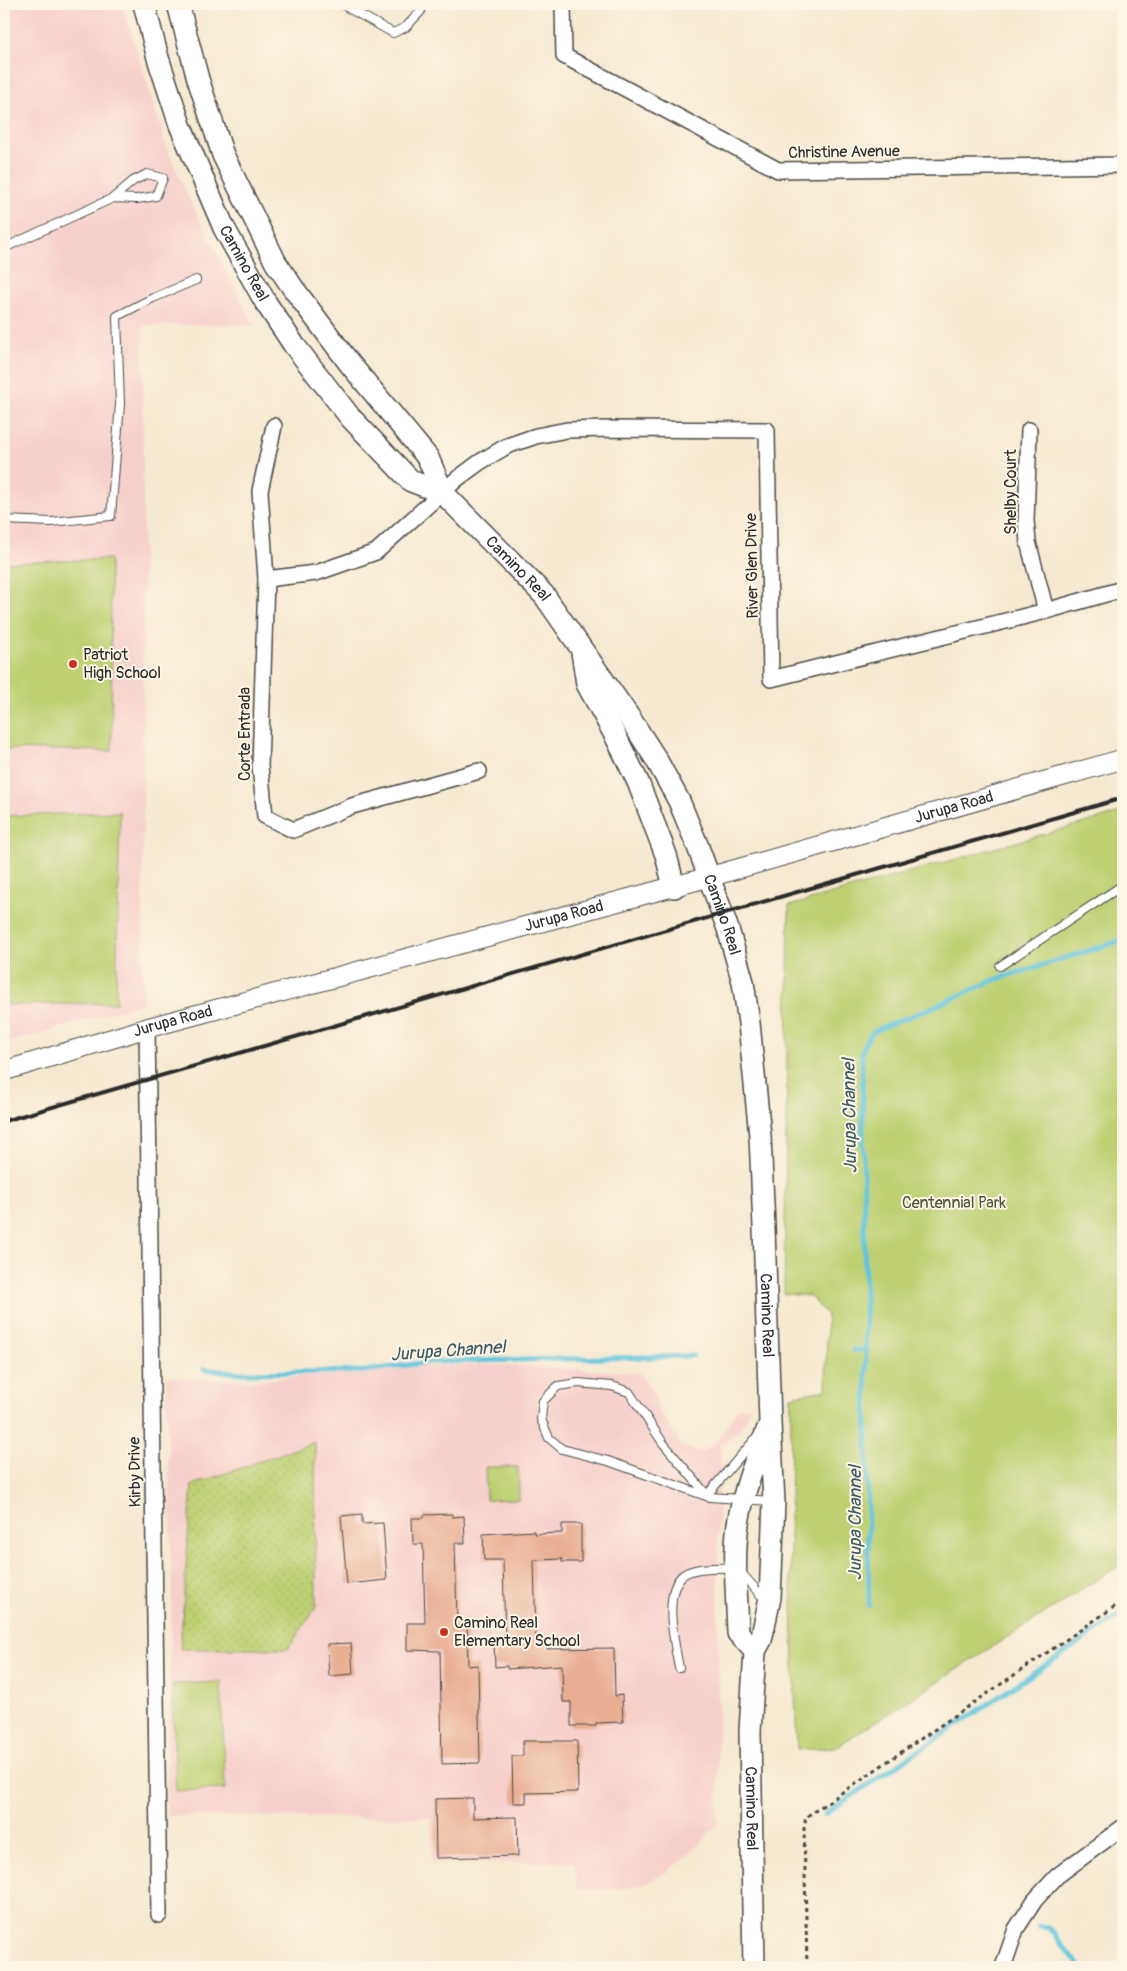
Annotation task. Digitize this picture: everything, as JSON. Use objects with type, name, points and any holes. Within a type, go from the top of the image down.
[{"type":"main road","name":"Camino Real","points":[[144,4],[158,58],[180,125],[224,228],[266,303],[294,345],[350,417],[411,481],[443,493]]},
{"type":"main road","points":[[165,4],[175,41],[191,53]]},
{"type":"main road","name":"Camino Real","points":[[178,4],[191,53],[223,154],[276,263],[350,364],[428,458],[443,493],[544,595],[581,647],[656,759],[679,801],[728,929],[743,982],[761,1145],[774,1502],[769,1605],[761,1640],[755,1651],[750,1731],[754,1967]]},
{"type":"main road","points":[[581,647],[587,684],[638,782],[666,855],[674,887]]},
{"type":"main road","name":"Camino Real","points":[[755,1651],[738,1633],[736,1568],[738,1524],[754,1464],[770,1423]]},
{"type":"street","name":"Christine Avenue","points":[[563,4],[564,56],[778,170],[1123,165]]},
{"type":"street","name":"Corte Entrada","points":[[274,426],[260,491],[266,579],[260,766],[265,816],[293,830],[352,806],[479,770]]},
{"type":"street","name":"River Glen Drive","points":[[443,493],[480,462],[507,446],[536,436],[567,430],[767,430],[770,679],[1046,611],[1123,589]]},
{"type":"street","name":"Shelby Court","points":[[1029,430],[1026,521],[1028,542],[1046,611]]},
{"type":"street","points":[[266,579],[316,573],[376,552],[443,493]]},
{"type":"street","name":"Jurupa Road","points":[[4,1071],[147,1028],[709,878],[1123,760]]},
{"type":"street","name":"Kirby Drive","points":[[147,1028],[159,1915]]},
{"type":"street","points":[[1003,1967],[1016,1929],[1035,1900],[1057,1876],[1123,1827]]},
{"type":"lane","points":[[341,4],[394,33],[406,27],[420,11],[417,4]]},
{"type":"lane","points":[[4,248],[113,198],[132,181],[147,174],[163,178],[156,196],[137,199],[113,198]]},
{"type":"lane","points":[[4,520],[51,522],[111,516],[120,404],[117,316],[152,298],[196,280]]},
{"type":"lane","points":[[1000,966],[1123,885]]},
{"type":"lane","points":[[707,1495],[663,1443],[629,1392],[612,1386],[578,1383],[558,1386],[543,1401],[541,1419],[549,1438],[562,1449],[608,1461],[707,1495],[774,1502]]},
{"type":"lane","points":[[707,1495],[770,1423]]},
{"type":"lane","points":[[679,1668],[672,1631],[672,1592],[683,1574],[700,1568],[736,1568],[769,1605]]},
{"type":"path","points":[[807,1967],[804,1827],[806,1817],[1123,1601]]},
{"type":"shaded area","name":"Patriot High School","points":[[4,4],[122,4],[167,148],[187,195],[254,325],[143,325],[143,1003],[4,1044]]},
{"type":"shaded area","name":"Camino Real Elementary School","points":[[486,1364],[639,1373],[653,1391],[659,1411],[682,1446],[695,1451],[703,1452],[715,1443],[738,1408],[750,1407],[745,1422],[738,1431],[721,1445],[718,1524],[718,1824],[683,1860],[665,1873],[646,1883],[621,1889],[577,1889],[575,1862],[432,1863],[431,1818],[166,1816],[172,1583],[166,1377],[257,1381],[386,1367]]},
{"type":"green space","points":[[110,559],[112,751],[4,749],[4,563]]},
{"type":"green space","points":[[120,812],[116,1003],[4,1005],[4,816]]},
{"type":"green space","name":"Centennial Park","points":[[1123,812],[1123,1563],[836,1747],[797,1750],[790,1550],[791,1396],[826,1390],[827,1315],[810,1296],[784,1294],[789,906]]},
{"type":"green space","points":[[315,1442],[316,1607],[288,1649],[180,1649],[192,1485]]},
{"type":"green space","points":[[485,1467],[518,1467],[519,1499],[486,1500]]},
{"type":"green space","points":[[221,1682],[225,1789],[176,1791],[172,1684]]},
{"type":"building","points":[[362,1514],[362,1524],[383,1523],[387,1580],[347,1584],[341,1516]]},
{"type":"building","points":[[452,1514],[452,1517],[464,1516],[465,1543],[455,1543],[457,1620],[467,1620],[468,1666],[478,1665],[480,1763],[442,1764],[440,1651],[407,1650],[407,1623],[425,1623],[423,1544],[413,1544],[412,1518],[424,1518],[424,1515]]},
{"type":"building","points":[[562,1524],[581,1524],[581,1562],[562,1562],[562,1559],[534,1560],[536,1639],[547,1639],[547,1649],[614,1648],[615,1696],[622,1695],[623,1722],[596,1723],[596,1726],[571,1726],[571,1702],[563,1702],[562,1665],[507,1669],[507,1666],[495,1667],[494,1640],[505,1640],[503,1560],[484,1560],[483,1534],[534,1531],[534,1534],[562,1533]]},
{"type":"building","points":[[351,1643],[353,1674],[329,1676],[327,1644]]},
{"type":"building","points":[[523,1741],[577,1741],[578,1792],[526,1793],[526,1803],[513,1803],[512,1756],[523,1756]]},
{"type":"building","points":[[473,1798],[473,1818],[517,1817],[518,1856],[436,1858],[435,1799]]},
{"type":"waterway","name":"Jurupa Channel","points":[[869,1606],[862,1053],[865,1043],[872,1033],[885,1026],[994,980],[1123,940]]},
{"type":"waterway","name":"Jurupa Channel","points":[[853,1350],[867,1350]]},
{"type":"waterway","name":"Jurupa Channel","points":[[204,1369],[241,1373],[364,1371],[430,1362],[693,1356]]},
{"type":"waterway","points":[[825,1814],[1123,1613]]},
{"type":"waterway","points":[[1039,1926],[1048,1927],[1080,1967]]},
{"type":"railway","points":[[4,1121],[1123,798]]},
{"type":"place","name":"Patriot High School","points":[[73,664]]},
{"type":"place","name":"Camino Real Elementary School","points":[[444,1632]]}]
